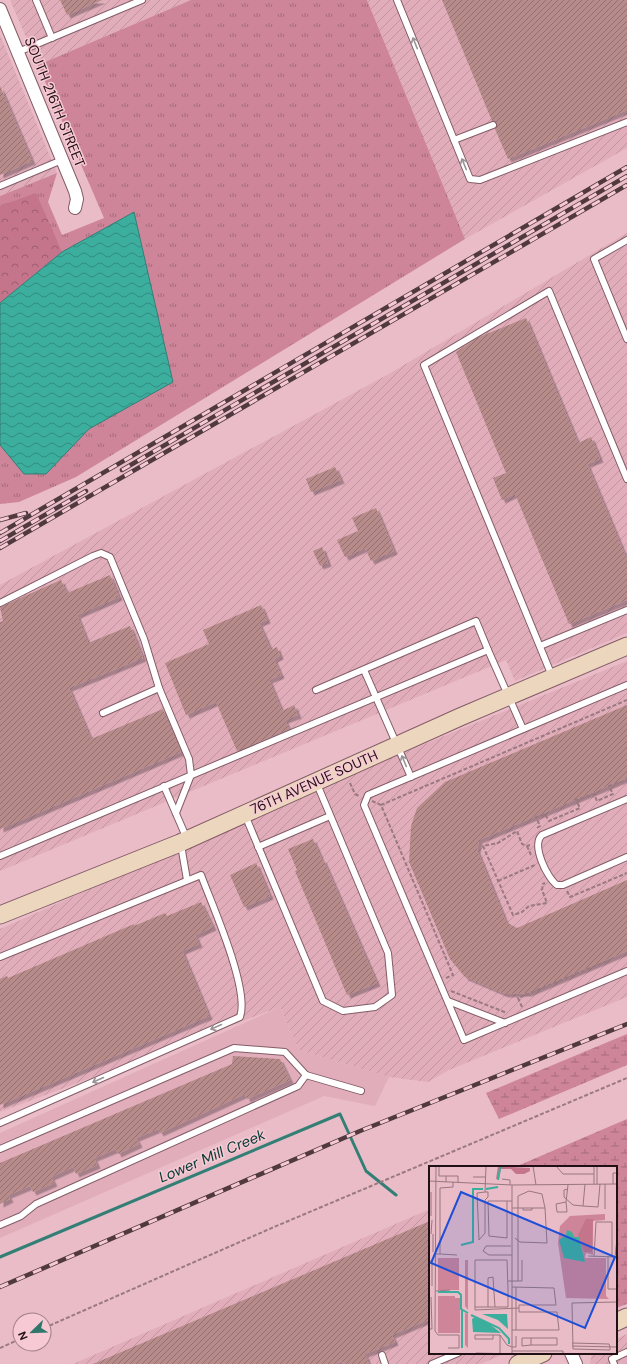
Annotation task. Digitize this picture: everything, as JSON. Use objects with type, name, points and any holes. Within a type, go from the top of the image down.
[{"type":"street","name":"SOUTH 216TH STREET","points":[[0,9],[4,27],[18,52],[75,190],[77,198],[75,208]]},
{"type":"street","name":"76TH AVENUE SOUTH","points":[[0,915],[183,841],[509,696],[627,646]]},
{"type":"street","points":[[617,1322],[627,1317]]},
{"type":"street","points":[[571,1354],[576,1364]]},
{"type":"lane","points":[[36,0],[52,38]]},
{"type":"lane","points":[[18,52],[142,0]]},
{"type":"lane","points":[[397,0],[470,179],[480,180],[492,176],[627,122]]},
{"type":"lane","points":[[454,140],[494,125]]},
{"type":"lane","points":[[0,186],[62,160]]},
{"type":"lane","points":[[627,240],[594,259],[627,339]]},
{"type":"lane","points":[[553,677],[424,365],[549,291],[627,479]]},
{"type":"lane","points":[[0,603],[101,553],[110,556],[144,639],[159,688],[185,746],[190,775],[176,813]]},
{"type":"lane","points":[[540,646],[627,610]]},
{"type":"lane","points":[[316,690],[476,621],[523,729]]},
{"type":"lane","points":[[0,856],[488,650]]},
{"type":"lane","points":[[364,670],[411,777]]},
{"type":"lane","points":[[627,684],[368,795],[364,805],[464,1040],[627,971]]},
{"type":"lane","points":[[103,713],[159,688]]},
{"type":"lane","points":[[244,814],[323,1002],[343,1011],[375,1007],[392,995],[388,953],[316,782]]},
{"type":"lane","points":[[164,786],[176,813],[183,841],[187,880]]},
{"type":"lane","points":[[627,799],[542,835],[540,837],[538,853],[550,878],[557,885],[563,885],[627,857]]},
{"type":"lane","points":[[258,846],[330,816]]},
{"type":"lane","points":[[0,958],[201,875],[239,980],[242,1011],[240,1017],[0,1123]]},
{"type":"lane","points":[[448,1001],[504,1023]]},
{"type":"lane","points":[[0,1150],[234,1048],[285,1052],[306,1075],[360,1091]]},
{"type":"lane","points":[[0,1225],[21,1216],[36,1204],[298,1086],[306,1075]]},
{"type":"lane","points":[[614,1364],[612,1359],[627,1352]]},
{"type":"lane","points":[[432,1364],[456,1354]]},
{"type":"lane","points":[[382,1356],[385,1364]]},
{"type":"path","points":[[507,1013],[451,991],[446,978],[453,975],[381,804],[627,700]]},
{"type":"path","points":[[532,833],[540,826],[536,817],[545,814],[549,821],[580,808],[576,800],[594,794],[597,801],[613,794],[609,786],[627,780]]},
{"type":"path","points":[[532,839],[531,844],[527,846],[522,844],[517,831],[498,843],[483,846],[514,916],[529,906],[547,903],[542,890],[542,884],[546,883],[549,885]]},
{"type":"path","points":[[498,881],[535,865]]},
{"type":"path","points":[[562,890],[567,890],[570,897],[627,873]]},
{"type":"path","points":[[515,1010],[522,1007],[518,998],[607,961]]},
{"type":"path","points":[[52,1325],[367,1188],[627,1078]]},
{"type":"path","points":[[0,1348],[12,1343]]},
{"type":"shaded area","points":[[10,0],[191,0],[38,65]]},
{"type":"shaded area","points":[[367,0],[627,0],[627,148],[465,239]]},
{"type":"shaded area","points":[[0,35],[57,173],[0,196]]},
{"type":"shaded area","points":[[627,233],[627,633],[515,681],[506,660],[0,871],[0,585],[387,375]]},
{"type":"shaded area","points":[[627,661],[627,997],[449,1070],[428,1082],[389,1077],[299,1050],[280,1007],[0,1112],[0,929],[332,782]]},
{"type":"shaded area","points":[[280,1007],[299,1050],[389,1077],[375,1106],[324,1096],[0,1238],[0,1133]]},
{"type":"shaded area","points":[[429,1209],[429,1354],[504,1354],[481,1364],[73,1364]]},
{"type":"shaded area","points":[[627,1334],[627,1364],[590,1364],[592,1354],[617,1354],[617,1339]]},
{"type":"green space","points":[[191,0],[367,0],[465,239],[76,477],[19,502],[0,504],[0,196],[57,173],[48,202],[62,235],[104,218],[38,65]]},
{"type":"green space","points":[[36,193],[62,252],[0,303],[0,206]]},
{"type":"green space","points":[[627,1034],[627,1065],[499,1119],[486,1093]]},
{"type":"green space","points":[[627,1119],[627,1304],[617,1308],[617,1166],[517,1166]]},
{"type":"water","points":[[134,212],[173,382],[89,429],[46,474],[24,474],[0,445],[0,303],[62,252]]},
{"type":"building","points":[[60,0],[102,0],[67,15]]},
{"type":"building","points":[[442,0],[627,0],[627,110],[508,159],[495,129],[497,123],[492,121]]},
{"type":"building","points":[[0,86],[32,161],[0,175]]},
{"type":"building","points":[[526,318],[578,443],[591,437],[600,459],[587,464],[627,560],[627,600],[569,624],[515,494],[502,500],[493,478],[506,473],[456,352],[479,337]]},
{"type":"building","points":[[335,467],[341,480],[311,492],[306,479]]},
{"type":"building","points":[[376,508],[394,551],[371,561],[365,548],[345,557],[337,540],[358,531],[352,518]]},
{"type":"building","points":[[322,547],[328,563],[320,566],[313,551]]},
{"type":"building","points":[[110,575],[119,597],[77,615],[88,643],[130,626],[143,658],[69,688],[91,739],[163,709],[181,752],[0,829],[0,622],[3,621],[0,607],[61,580],[67,593]]},
{"type":"building","points":[[261,605],[267,620],[259,623],[271,650],[277,647],[280,656],[274,659],[281,675],[269,680],[282,711],[294,705],[298,715],[285,720],[289,729],[237,751],[216,702],[186,715],[165,663],[209,644],[203,630]]},
{"type":"building","points":[[627,705],[627,778],[479,840],[477,850],[506,922],[517,928],[627,880],[627,951],[528,993],[505,994],[465,977],[450,959],[409,862],[411,826],[417,808],[445,782]]},
{"type":"building","points":[[313,839],[377,983],[347,995],[295,871],[297,870],[288,849]]},
{"type":"building","points":[[256,863],[270,896],[244,907],[230,875]]},
{"type":"building","points":[[201,902],[213,927],[195,935],[199,944],[182,951],[209,1016],[0,1105],[0,979],[7,976],[8,978],[134,924],[134,926],[165,913],[167,916]]},
{"type":"building","points":[[233,1056],[280,1059],[290,1080],[247,1099],[245,1094],[160,1133],[158,1129],[136,1138],[139,1144],[118,1154],[116,1149],[94,1158],[97,1165],[76,1174],[73,1167],[51,1177],[54,1183],[33,1192],[30,1186],[8,1195],[10,1199],[0,1204],[0,1163],[232,1064]]},
{"type":"building","points":[[429,1221],[429,1319],[392,1335],[395,1342],[365,1354],[369,1364],[343,1364],[342,1361],[335,1364],[93,1364]]},
{"type":"waterway","name":"Lower Mill Creek","points":[[0,1257],[340,1114],[366,1171],[396,1195]]},
{"type":"railway","points":[[0,533],[627,167]]},
{"type":"railway","points":[[122,470],[627,176]]},
{"type":"railway","points":[[0,548],[627,185]]},
{"type":"railway","points":[[0,541],[86,491]]},
{"type":"railway","points":[[0,520],[26,513]]},
{"type":"railway","points":[[0,1287],[360,1131],[627,1024]]}]
